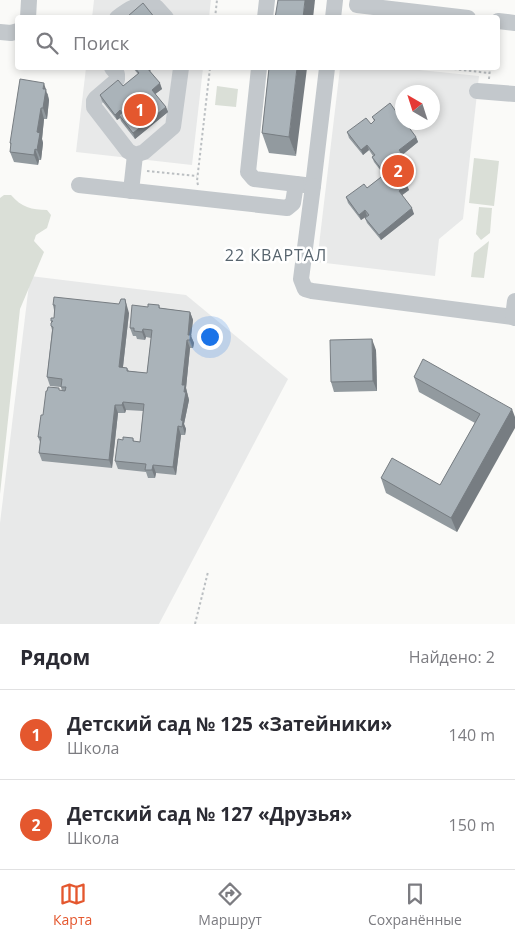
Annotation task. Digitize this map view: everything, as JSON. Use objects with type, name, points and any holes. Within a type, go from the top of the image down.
[{"type":"lane","points":[[28,15],[30,0]]},
{"type":"lane","points":[[265,15],[267,0]]},
{"type":"lane","points":[[333,15],[335,0]]},
{"type":"lane","points":[[358,0],[358,5],[443,15]]},
{"type":"lane","points":[[120,15],[128,8],[139,6],[156,7],[163,15]]},
{"type":"lane","points":[[500,21],[515,23]]},
{"type":"lane","points":[[0,32],[12,34],[15,32]]},
{"type":"lane","points":[[114,70],[117,74],[117,80],[96,98],[94,107],[128,151],[134,162],[131,191]]},
{"type":"lane","points":[[134,162],[174,125],[181,70]]},
{"type":"lane","points":[[259,70],[247,169],[249,175],[254,179],[313,186]]},
{"type":"lane","points":[[327,70],[301,279],[305,289],[312,292],[514,317],[515,300]]},
{"type":"lane","points":[[477,91],[515,94]]},
{"type":"lane","points":[[251,204],[254,179]]},
{"type":"lane","points":[[80,185],[289,207],[293,203],[296,184]]},
{"type":"path","points":[[216,15],[218,0]]},
{"type":"path","points":[[200,186],[197,184],[197,176],[210,70]]},
{"type":"path","points":[[477,70],[489,73]]},
{"type":"path","points":[[134,162],[197,176]]},
{"type":"path","points":[[195,624],[208,572]]},
{"type":"shaded area","points":[[94,0],[211,0],[209,15],[92,15]]},
{"type":"shaded area","points":[[86,70],[203,70],[192,165],[76,152]]},
{"type":"shaded area","points":[[340,70],[420,70],[479,76],[463,219],[439,239],[435,276],[317,262]]},
{"type":"shaded area","points":[[217,86],[238,89],[236,107],[215,105]]},
{"type":"shaded area","points":[[474,158],[499,161],[494,206],[469,203]]},
{"type":"shaded area","points":[[4,195],[11,195],[27,207],[47,210],[51,215],[47,228],[36,235],[34,241],[44,252],[20,309],[0,494],[0,198]]},
{"type":"shaded area","points":[[479,207],[492,208],[490,233],[481,240],[476,234]]},
{"type":"shaded area","points":[[489,241],[484,278],[471,277],[474,253]]},
{"type":"shaded area","points":[[30,276],[186,295],[288,379],[159,624],[0,624],[0,523]]},
{"type":"building","points":[[278,0],[305,0],[303,15],[276,15]]},
{"type":"building","points":[[143,3],[153,15],[129,15]]},
{"type":"building","points":[[137,70],[149,70],[160,83],[152,90],[166,107],[133,133],[119,115],[122,113],[120,110],[115,115],[100,95],[118,80],[123,86],[139,73]]},
{"type":"building","points":[[269,70],[297,70],[289,137],[262,133]]},
{"type":"building","points":[[20,79],[44,83],[43,89],[46,89],[37,132],[40,133],[37,150],[35,149],[34,155],[10,152]]},
{"type":"building","points":[[390,103],[395,110],[395,130],[411,130],[416,137],[399,150],[405,158],[394,168],[407,185],[399,191],[412,208],[379,235],[365,218],[369,215],[365,210],[359,215],[346,197],[364,184],[367,188],[385,174],[372,157],[375,155],[367,145],[361,150],[347,132],[366,118],[371,124],[375,120],[372,117]]},
{"type":"building","points":[[54,297],[119,304],[121,299],[125,299],[126,305],[119,367],[127,368],[127,371],[147,373],[152,330],[143,329],[142,332],[134,331],[134,328],[130,328],[132,305],[148,307],[148,304],[159,305],[159,308],[190,312],[188,335],[191,335],[190,340],[187,340],[182,385],[185,385],[184,392],[186,392],[181,420],[183,421],[182,427],[178,426],[173,467],[153,465],[152,470],[145,470],[146,464],[115,461],[118,439],[123,440],[123,437],[133,438],[133,441],[140,442],[144,404],[123,402],[122,405],[115,405],[109,460],[39,453],[41,437],[38,437],[46,391],[48,387],[59,388],[59,390],[65,391],[66,387],[61,387],[62,379],[47,377],[53,327],[51,326],[53,321],[51,321],[51,318],[54,318]]},
{"type":"building","points":[[372,339],[373,381],[331,382],[330,340]]},
{"type":"building","points":[[423,359],[512,409],[451,518],[381,478],[392,458],[440,485],[480,414],[414,377]]},
{"type":"place","name":"Детский сад № 125 «Затейники»","points":[[140,110]]},
{"type":"place","name":"Детский сад № 127 «Друзья»","points":[[398,171]]},
{"type":"district","name":"22 КВАРТАЛ","points":[[276,255]]}]
